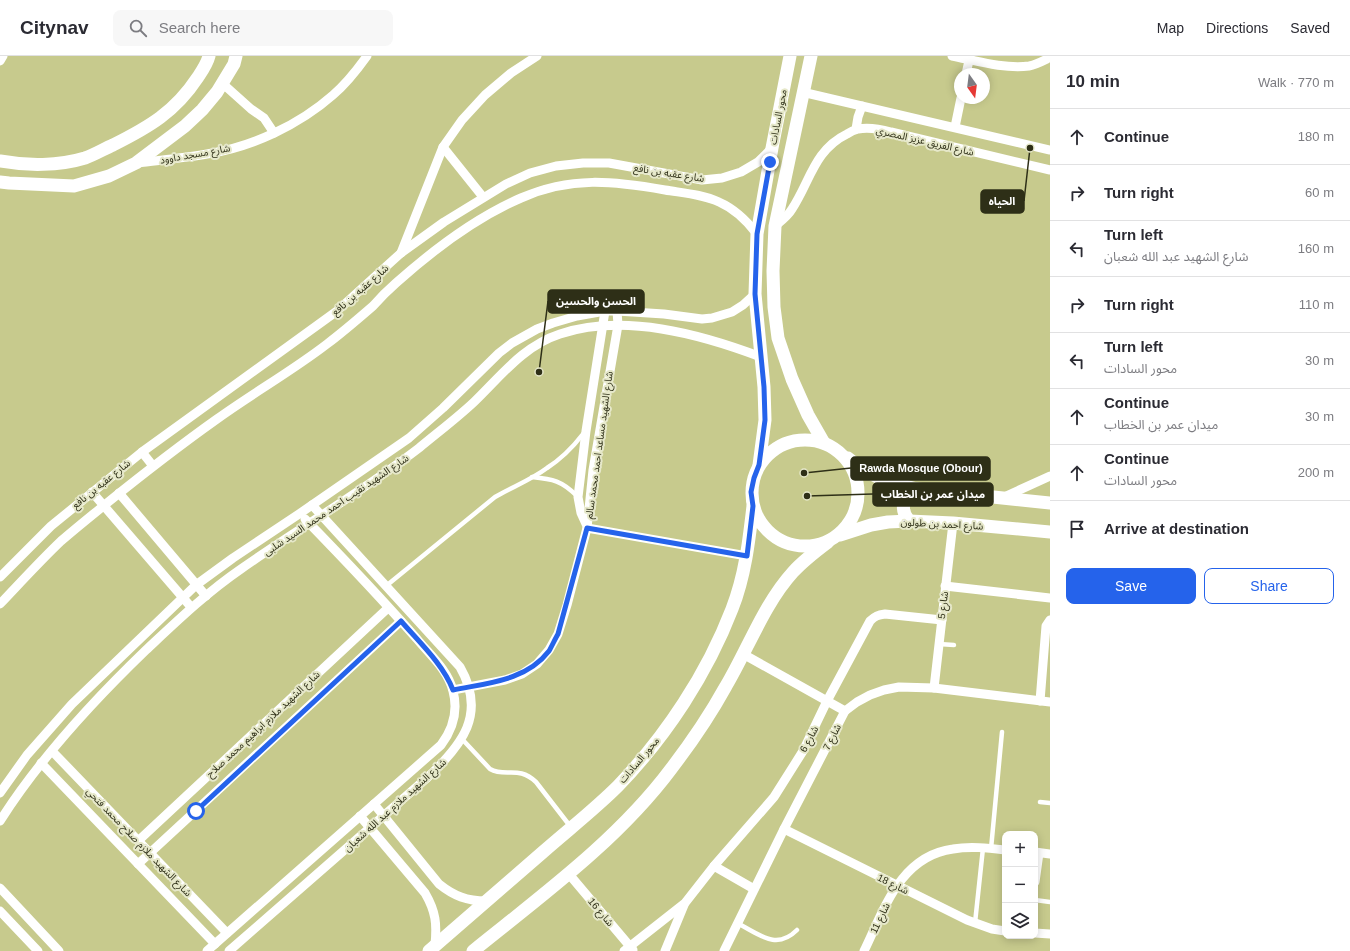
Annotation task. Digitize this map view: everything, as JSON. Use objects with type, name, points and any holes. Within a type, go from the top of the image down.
[{"type":"street","points":[[0,61],[2,56]]},
{"type":"street","points":[[0,161],[41,164],[86,158],[145,128],[165,114],[181,99],[194,82],[209,56]]},
{"type":"street","points":[[0,182],[74,186],[109,176],[136,163],[185,126],[202,110],[217,92],[234,64],[236,56]]},
{"type":"street","name":"شارع مسجد داوود","points":[[136,163],[208,154],[242,146],[274,133],[305,116],[333,95],[355,72],[367,56]]},
{"type":"street","points":[[401,253],[443,147],[462,120],[485,95],[511,73],[537,56]]},
{"type":"street","name":"محور السادات","points":[[759,465],[765,420],[764,387],[755,294],[757,234],[790,56]]},
{"type":"street","name":"محور السادات","points":[[810,56],[775,226],[772,271],[774,307],[778,338],[792,379],[808,415],[824,443]]},
{"type":"street","points":[[952,56],[1018,67],[1031,66],[1046,59]]},
{"type":"street","points":[[968,68],[970,58]]},
{"type":"street","points":[[222,83],[233,94],[264,118],[274,133]]},
{"type":"street","name":"شارع الفريق عزيز المصري","points":[[802,92],[1050,150]]},
{"type":"street","points":[[955,128],[960,104]]},
{"type":"street","points":[[856,129],[862,106]]},
{"type":"street","name":"شارع الفريق عزيز المصري","points":[[775,226],[792,210],[817,162],[827,147],[842,136],[856,129],[869,128],[891,132],[1050,170]]},
{"type":"street","points":[[443,147],[483,197]]},
{"type":"street","name":"شارع عقبه بن نافع","points":[[0,577],[51,526],[142,452],[337,311],[401,253],[444,222],[506,184],[530,173],[556,166],[582,163],[616,164],[702,180],[722,178],[741,172],[758,162],[772,148]]},
{"type":"street","name":"شارع عقبه بن نافع","points":[[0,604],[35,566],[57,545],[153,466],[217,419],[320,349],[451,238],[521,198],[547,189],[574,183],[602,182],[629,184],[705,196],[720,202],[734,211],[743,218],[757,234]]},
{"type":"street","name":"شارع الشهيد نقيب احمد محمد السيد شلبى","points":[[0,793],[28,755],[72,704],[182,597],[233,558],[300,514],[409,438],[443,408],[499,353],[512,343],[537,329],[553,323],[577,316],[605,311],[664,314],[702,319],[712,318],[732,312],[743,305],[755,294]]},
{"type":"street","name":"شارع الشهيد مساعد احمد محمد سالم","points":[[587,528],[581,513],[578,497],[586,431],[605,311]]},
{"type":"street","name":"شارع الشهيد مساعد احمد محمد سالم","points":[[587,528],[593,470],[618,325],[617,311]]},
{"type":"street","name":"شارع الشهيد نقيب احمد محمد السيد شلبى","points":[[0,821],[41,763],[82,715],[117,678],[192,607],[239,570],[382,476],[424,444],[473,403],[516,360],[540,342],[568,332],[602,326],[618,325],[666,330],[691,335],[732,346],[761,357]]},
{"type":"street","points":[[832,539],[809,546],[790,545],[773,536],[760,523],[753,506],[751,492],[754,478],[759,465],[769,454],[781,446],[794,441],[809,440],[824,443],[833,447],[862,469],[885,481],[917,489],[1050,503]]},
{"type":"street","points":[[142,452],[153,466]]},
{"type":"street","points":[[473,951],[568,873],[633,814],[653,792],[696,733],[726,686],[779,590],[793,572],[809,556],[850,523],[857,506],[858,487],[853,469],[842,454]]},
{"type":"street","points":[[1001,498],[1050,476]]},
{"type":"street","points":[[909,521],[903,511],[904,500],[907,495],[917,489]]},
{"type":"street","points":[[92,492],[192,607]]},
{"type":"street","points":[[119,493],[206,596]]},
{"type":"street","name":"شارع الشهيد ملازم عبد الله شعبان","points":[[229,951],[384,817],[446,761],[462,739],[469,723],[472,705],[466,677],[453,659],[312,505]]},
{"type":"street","name":"محور السادات","points":[[432,948],[571,828],[617,786],[650,749],[675,715],[702,673],[719,640],[732,608],[747,556],[753,506]]},
{"type":"street","name":"شارع الشهيد ملازم عبد الله شعبان","points":[[207,951],[435,750],[447,736],[452,726],[455,714],[453,690],[449,679],[442,668],[401,621],[300,514]]},
{"type":"street","name":"شارع احمد بن طولون","points":[[832,539],[870,525],[909,521],[953,523],[1050,532]]},
{"type":"street","name":"شارع 5","points":[[934,688],[953,523]]},
{"type":"street","points":[[453,690],[505,680],[522,674],[537,664],[549,650],[558,634],[587,528],[747,556]]},
{"type":"street","points":[[946,586],[1050,598]]},
{"type":"street","name":"شارع الشهيد ملازم ابراهيم محمد صلاح","points":[[138,841],[388,608]]},
{"type":"street","name":"شارع 6","points":[[630,949],[685,903],[714,866],[774,797],[803,751],[827,701],[874,617],[885,614],[942,620]]},
{"type":"street","points":[[1040,701],[1046,626],[1050,620]]},
{"type":"street","name":"شارع الشهيد ملازم ابراهيم محمد صلاح","points":[[138,864],[401,621]]},
{"type":"street","points":[[743,654],[845,712]]},
{"type":"street","name":"شارع 7","points":[[724,951],[784,829],[845,712],[857,702],[884,690],[916,686],[1050,702]]},
{"type":"street","name":"شارع الشهيد ملازم صلاح محمد فتحي","points":[[52,751],[227,933]]},
{"type":"street","name":"شارع الشهيد ملازم صلاح محمد فتحي","points":[[41,763],[215,944]]},
{"type":"street","points":[[374,804],[439,884],[449,892],[461,898],[473,901],[486,901]]},
{"type":"street","points":[[360,816],[424,893],[432,905],[436,918],[432,948]]},
{"type":"street","name":"شارع 18","points":[[784,829],[896,886],[975,923],[992,929],[1002,931]]},
{"type":"street","name":"شارع 11","points":[[864,951],[896,886],[907,872],[920,862],[935,854],[952,849],[987,848],[1002,850]]},
{"type":"street","points":[[1038,852],[1050,854]]},
{"type":"street","points":[[714,866],[754,889]]},
{"type":"street","name":"شارع 16","points":[[568,873],[630,949]]},
{"type":"street","points":[[0,888],[59,951]]},
{"type":"street","name":"شارع 6","points":[[665,951],[685,903]]},
{"type":"street","points":[[0,911],[38,951]]},
{"type":"street","points":[[1038,933],[1050,934]]},
{"type":"lane","points":[[386,586],[495,497],[513,486],[532,478],[562,457],[586,431]]},
{"type":"lane","points":[[532,478],[545,478],[556,481],[567,486],[578,497]]},
{"type":"lane","points":[[939,644],[954,645]]},
{"type":"lane","points":[[975,923],[987,848],[1002,732]]},
{"type":"lane","points":[[462,739],[490,769],[495,772],[524,773],[530,777],[536,782],[571,828]]},
{"type":"lane","points":[[1040,802],[1050,803]]},
{"type":"lane","points":[[1038,900],[1050,902]]},
{"type":"lane","points":[[737,923],[773,941],[782,941],[790,937],[797,930]]},
{"type":"place","name":"الحياه","points":[[1030,148]]},
{"type":"place","name":"الحسن والحسين","points":[[539,372]]},
{"type":"place","name":"Rawda Mosque (Obour)","points":[[804,473]]},
{"type":"place","name":"ميدان عمر بن الخطاب","points":[[807,496]]},
{"type":"route","points":[[196,811],[401,621],[442,668],[449,679],[453,690],[505,680],[522,674],[537,664],[549,650],[558,634],[587,528],[747,556],[753,506],[751,492],[759,465],[765,420],[764,387],[755,294],[757,234],[770,162]]}]
